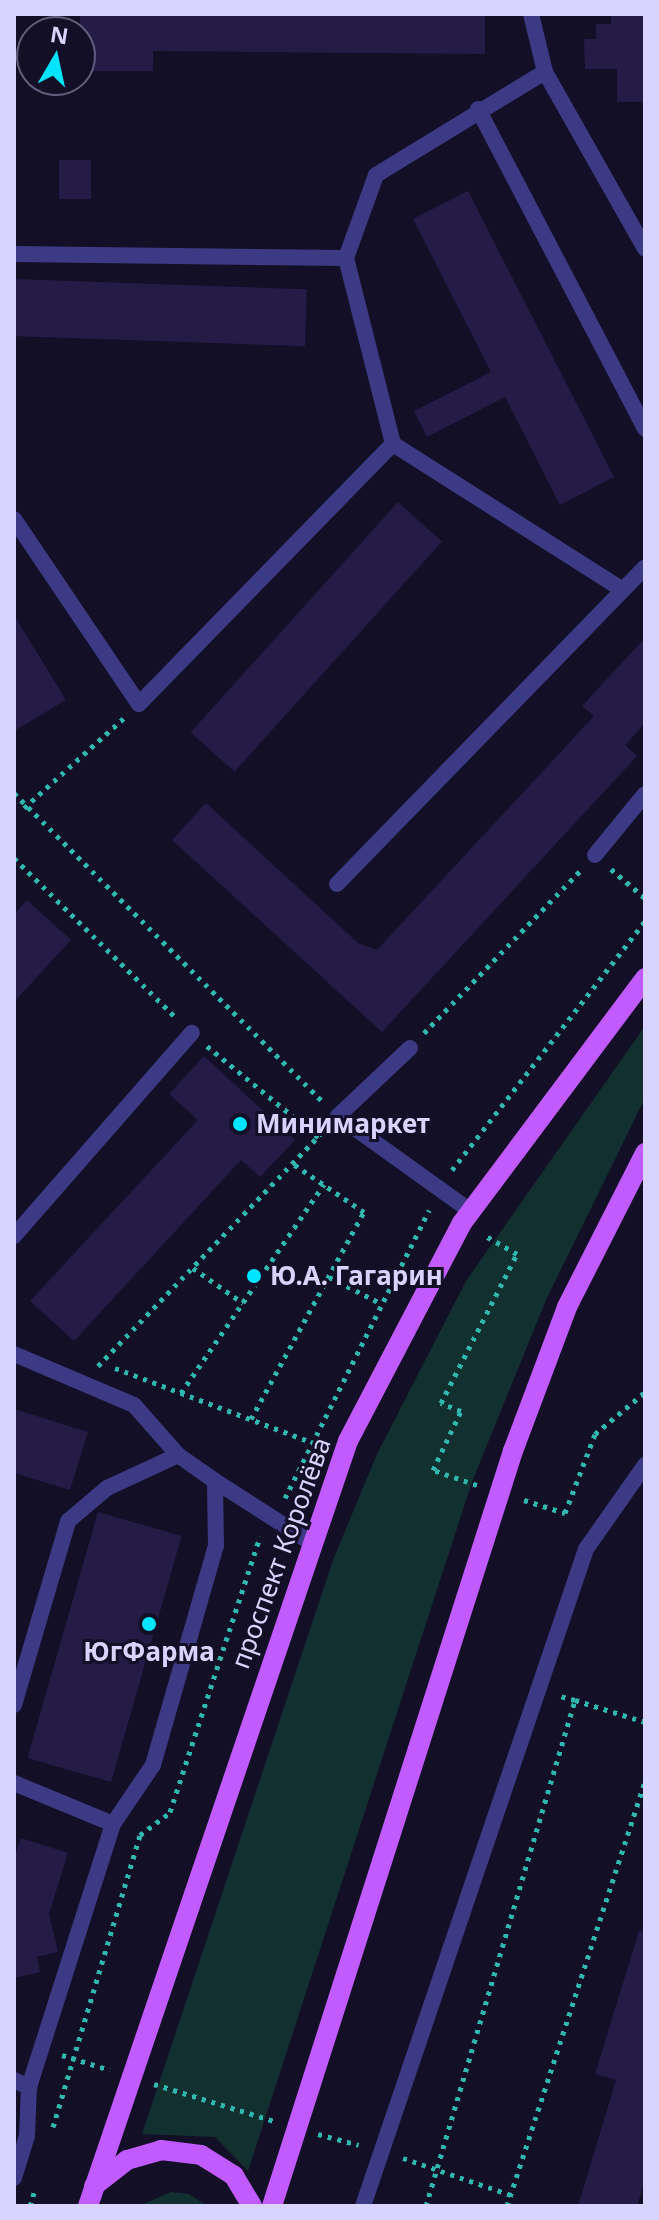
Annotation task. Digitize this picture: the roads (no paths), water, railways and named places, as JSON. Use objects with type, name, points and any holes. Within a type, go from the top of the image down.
[{"type":"main road","name":"проспект Королёва","points":[[91,2196],[310,1542],[397,1337],[470,1211],[645,978]]},
{"type":"main road","points":[[272,2206],[513,1451],[567,1307],[645,1153]]},
{"type":"main road","points":[[91,2196],[127,2160],[161,2150],[201,2155],[234,2176],[252,2206]]},
{"type":"lane","points":[[531,14],[545,72],[645,249]]},
{"type":"lane","points":[[545,72],[478,109],[376,175],[346,258],[393,444],[620,588]]},
{"type":"lane","points":[[478,109],[645,429]]},
{"type":"lane","points":[[14,254],[346,258]]},
{"type":"lane","points":[[14,519],[139,704],[393,444]]},
{"type":"lane","points":[[337,884],[620,588],[645,567]]},
{"type":"lane","points":[[595,855],[645,794]]},
{"type":"lane","points":[[14,1236],[192,1033]]},
{"type":"lane","points":[[410,1048],[338,1116],[438,1191],[470,1211]]},
{"type":"lane","points":[[14,1354],[134,1405],[178,1455],[310,1542]]},
{"type":"lane","points":[[14,1705],[68,1521],[107,1488],[178,1455]]},
{"type":"lane","points":[[363,2206],[586,1549],[645,1465]]},
{"type":"lane","points":[[14,2178],[27,2136],[21,2083],[42,2048],[113,1824],[153,1765],[216,1546],[215,1481]]},
{"type":"lane","points":[[14,1783],[113,1824]]},
{"type":"place","name":"Минимаркет","points":[[240,1124]]},
{"type":"place","name":"Ю.А. Гагарин","points":[[254,1276]]},
{"type":"place","name":"ЮгФарма","points":[[149,1624]]}]
